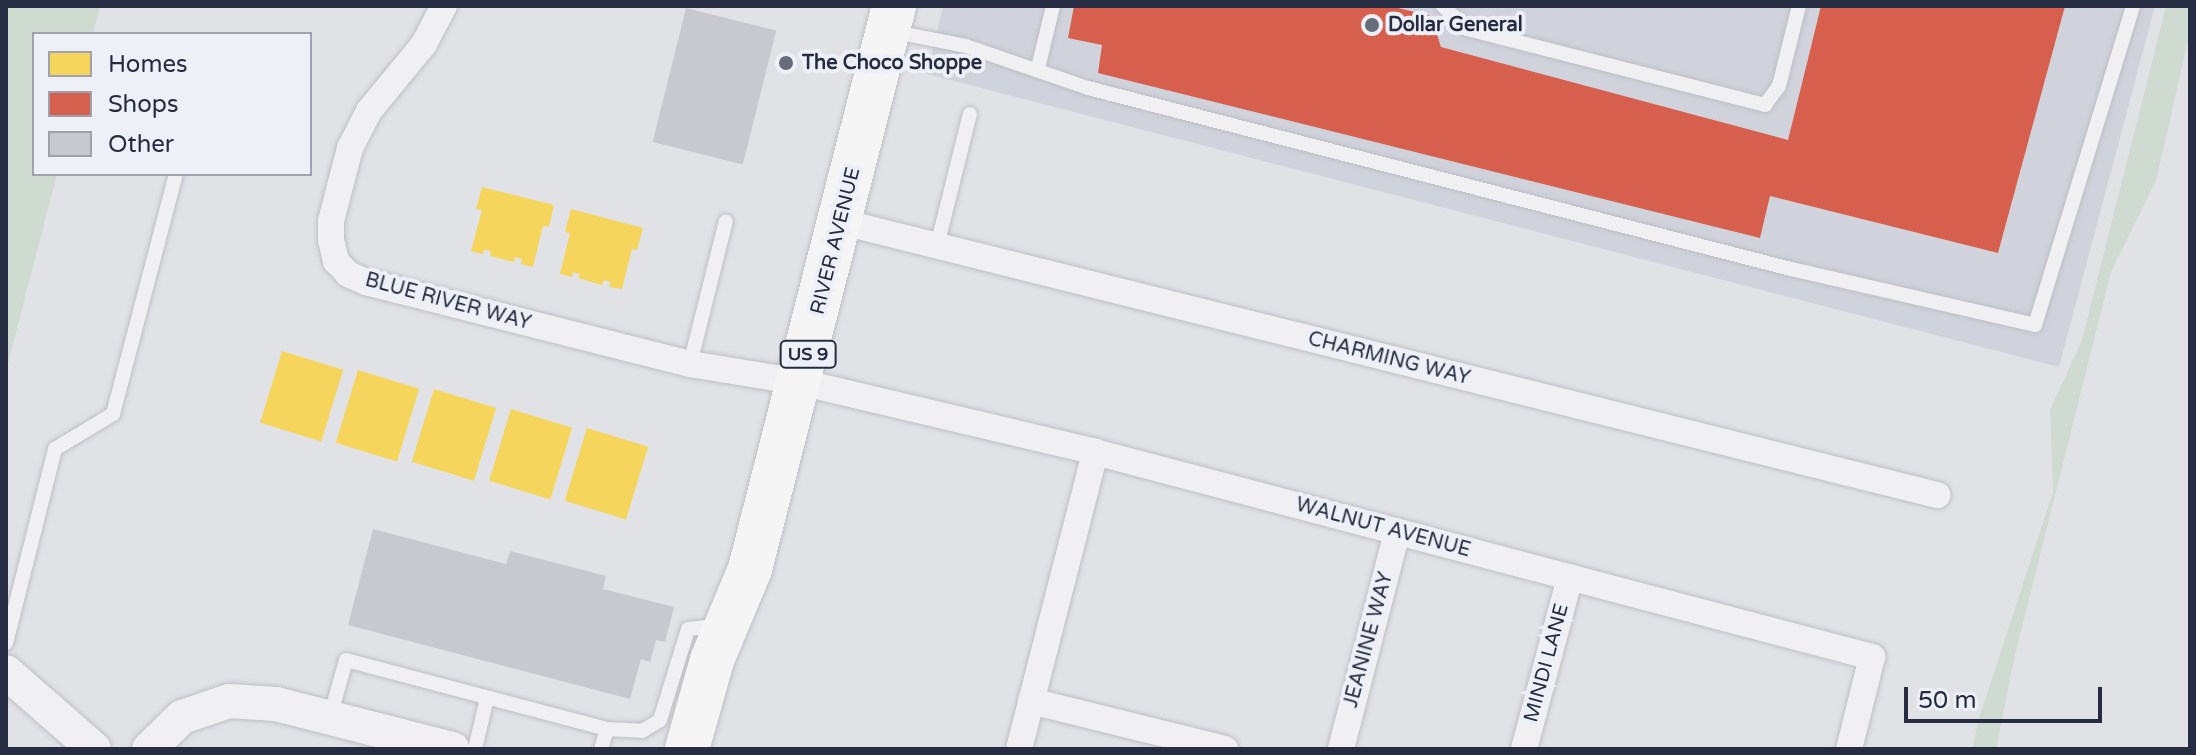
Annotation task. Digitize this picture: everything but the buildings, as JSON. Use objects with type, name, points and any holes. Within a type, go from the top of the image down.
[{"type":"highway","name":"RIVER AVENUE","points":[[719,749],[737,668],[750,569],[842,222],[891,18]]},
{"type":"highway","name":"RIVER AVENUE","points":[[687,749],[712,660],[750,569]]},
{"type":"street","name":"BLUE RIVER WAY","points":[[444,6],[424,44],[369,111],[350,148],[331,221],[336,261],[348,274],[366,282],[690,364],[800,382]]},
{"type":"street","name":"CHARMING WAY","points":[[842,222],[1937,495]]},
{"type":"street","name":"WALNUT AVENUE","points":[[800,382],[1095,452],[1872,657],[1849,749]]},
{"type":"street","points":[[1019,749],[1095,452]]},
{"type":"street","name":"JEANINE WAY","points":[[1341,749],[1397,532]]},
{"type":"street","name":"MINDI LANE","points":[[1524,749],[1570,577]]},
{"type":"street","points":[[6,672],[94,749]]},
{"type":"street","points":[[149,749],[182,717],[229,701],[276,704],[348,725],[452,749]]},
{"type":"street","points":[[1031,701],[1225,749]]},
{"type":"lane","points":[[1038,68],[1053,6]]},
{"type":"lane","points":[[1443,6],[1467,29],[1765,105],[1779,86],[1799,6]]},
{"type":"lane","points":[[891,18],[1088,88],[1791,269],[2035,325],[2133,6]]},
{"type":"lane","points":[[937,246],[970,114]]},
{"type":"lane","points":[[6,643],[55,449],[113,414],[175,176]]},
{"type":"lane","points":[[690,364],[726,221]]},
{"type":"lane","points":[[348,725],[346,660],[607,729],[642,731],[660,720],[688,629],[727,624]]},
{"type":"lane","points":[[475,749],[487,698]]},
{"type":"lane","points":[[601,749],[607,729]]},
{"type":"shaded area","points":[[6,6],[100,6],[94,32],[32,32],[32,176],[56,176],[6,371]]},
{"type":"shaded area","points":[[943,6],[2155,6],[2059,367],[927,74]]},
{"type":"shaded area","points":[[2166,6],[2190,6],[2190,32],[2156,181],[2111,272],[2014,659],[1996,749],[1972,749],[1980,715],[2053,492],[2050,410],[2082,340]]},
{"type":"place","name":"Dollar General","points":[[1372,25]]},
{"type":"place","name":"The Choco Shoppe","points":[[786,63]]}]
